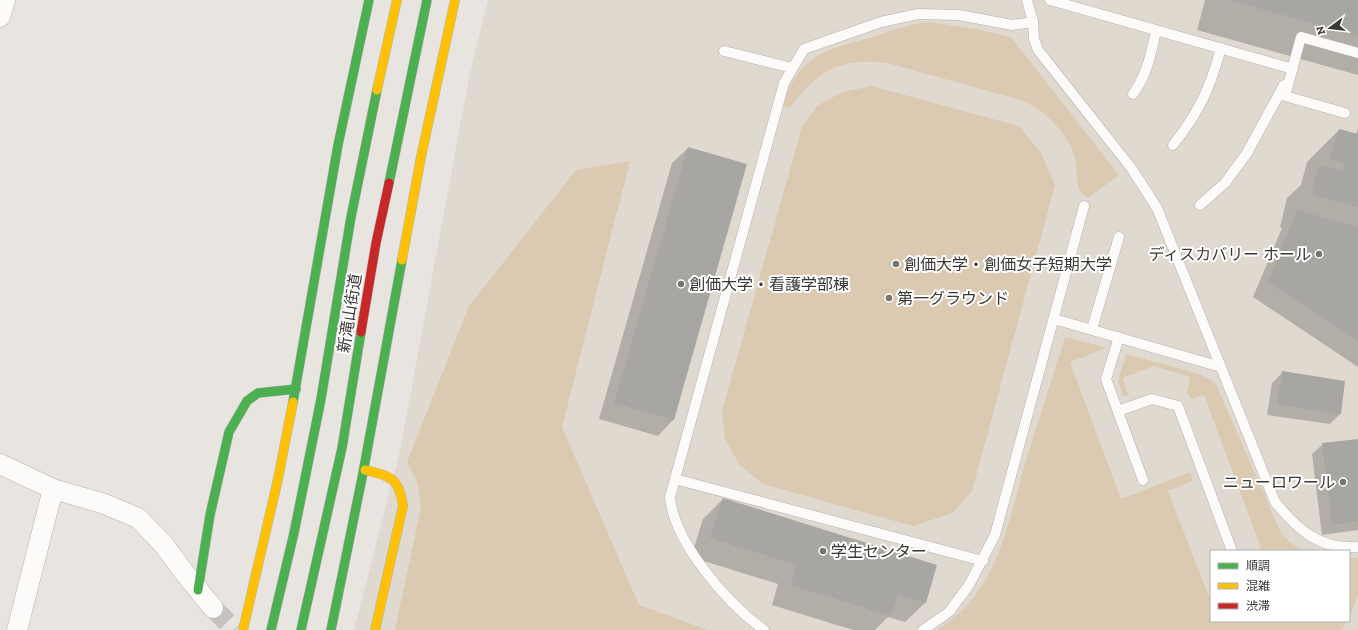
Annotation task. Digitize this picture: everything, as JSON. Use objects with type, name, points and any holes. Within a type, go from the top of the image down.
[{"type":"main road","points":[[243,630],[265,536],[296,389],[330,190],[368,0]]},
{"type":"main road","name":"新滝山街道","points":[[271,630],[294,533],[315,429],[354,202],[397,0]]},
{"type":"main road","name":"新滝山街道","points":[[301,630],[342,448],[376,243],[397,136],[427,0]]},
{"type":"main road","points":[[331,630],[365,470],[402,255],[442,54],[455,0]]},
{"type":"main road","points":[[198,590],[210,515],[229,432],[247,401],[258,393],[296,389]]},
{"type":"main road","points":[[365,470],[386,474],[397,481],[401,489],[403,506],[375,630]]},
{"type":"street","points":[[0,17],[5,0]]},
{"type":"street","points":[[0,464],[53,490],[102,504],[138,518],[164,545],[213,608]]},
{"type":"street","points":[[17,630],[53,490]]},
{"type":"lane","points":[[1026,0],[1033,22],[1034,39],[1038,50],[1132,169],[1158,208],[1276,502],[1292,523],[1310,537],[1333,545],[1358,546]]},
{"type":"lane","points":[[1050,0],[1293,69]]},
{"type":"lane","points":[[764,630],[731,602],[709,577],[692,551],[671,510],[670,497],[784,83],[804,48],[881,22],[918,14],[959,15],[1012,25],[1033,22]]},
{"type":"lane","points":[[1133,94],[1145,75],[1156,31]]},
{"type":"lane","points":[[1345,113],[1285,96],[1301,37],[1358,53]]},
{"type":"lane","points":[[1173,145],[1189,125],[1211,84],[1221,48]]},
{"type":"lane","points":[[724,51],[792,68]]},
{"type":"lane","points":[[1200,205],[1225,182],[1247,153],[1293,69]]},
{"type":"lane","points":[[923,630],[948,612],[969,585],[983,561],[995,535],[1084,206]]},
{"type":"lane","points":[[1092,329],[1119,237]]},
{"type":"lane","points":[[1054,319],[1221,367]]},
{"type":"lane","points":[[1119,337],[1106,379],[1143,480]]},
{"type":"lane","points":[[1118,411],[1152,399],[1178,406],[1232,550]]},
{"type":"lane","points":[[675,479],[983,561]]},
{"type":"shaded area","name":"創価大学・創価女子短期大学","points":[[488,0],[1358,0],[1358,630],[354,630],[400,451],[469,77]]},
{"type":"shaded area","points":[[929,22],[975,29],[1011,37],[1119,175],[1088,198],[1079,189],[1076,162],[1069,142],[1057,126],[1033,106],[1024,101],[891,64],[860,62],[833,68],[811,84],[790,108],[782,105],[795,78],[801,70],[817,57],[846,44],[916,24]]},
{"type":"shaded area","name":"第一グラウンド","points":[[872,86],[1019,126],[1041,153],[1055,185],[972,491],[953,513],[913,526],[763,484],[739,464],[725,439],[722,411],[802,127],[817,106],[842,92]]},
{"type":"shaded area","points":[[630,161],[562,427],[639,605],[708,630],[395,630],[421,507],[417,482],[407,462],[469,306],[576,170]]},
{"type":"shaded area","points":[[1065,337],[1107,348],[1070,362],[1121,499],[1190,472],[1193,481],[1168,491],[1210,597],[1210,622],[1346,622],[1341,630],[937,630],[958,615],[974,597],[987,578],[1005,534],[1025,464]]},
{"type":"shaded area","points":[[1126,354],[1199,374],[1215,382],[1281,533],[1291,543],[1302,550],[1262,550],[1204,395],[1192,399],[1187,393],[1190,377],[1154,366],[1123,378],[1128,395],[1123,396],[1118,381]]},
{"type":"shaded area","points":[[1350,558],[1358,558],[1358,595],[1350,615]]},
{"type":"building","points":[[1229,0],[1358,0],[1358,36]]},
{"type":"building","points":[[1339,129],[1358,134],[1358,207],[1312,195],[1319,165],[1343,171],[1345,164],[1330,159]]},
{"type":"building","name":"創価大学・看護学部棟","points":[[688,147],[747,164],[674,420],[614,403]]},
{"type":"building","name":"ディスカバリー ホール","points":[[1297,210],[1358,227],[1358,341],[1268,282]]},
{"type":"building","points":[[1282,371],[1345,381],[1341,414],[1277,404]]},
{"type":"building","name":"ニューロワール","points":[[1358,439],[1358,521],[1332,525],[1322,443]]},
{"type":"building","name":"学生センター","points":[[723,498],[937,565],[926,603],[898,595],[891,616],[791,585],[797,565],[710,538]]},
{"type":"tunnel","points":[[213,608],[235,630]]},
{"type":"traffic: fast","points":[[293,402],[338,145],[369,0]]},
{"type":"traffic: fast","points":[[389,183],[427,0]]},
{"type":"traffic: fast","points":[[271,630],[294,533],[321,399],[351,217],[377,90]]},
{"type":"traffic: fast","points":[[331,630],[363,473],[402,260]]},
{"type":"traffic: fast","points":[[301,630],[342,448],[361,332]]},
{"type":"traffic: fast","points":[[198,590],[210,515],[229,432],[247,401],[258,393],[296,389]]},
{"type":"traffic: slow","points":[[377,90],[397,0]]},
{"type":"traffic: slow","points":[[402,260],[421,157],[455,0]]},
{"type":"traffic: slow","points":[[243,630],[278,479],[293,402]]},
{"type":"traffic: slow","points":[[365,470],[381,474],[392,480],[399,489],[403,506],[375,630]]},
{"type":"traffic: jam","points":[[361,332],[376,243],[389,183]]},
{"type":"place","name":"ディスカバリー ホール","points":[[1319,254]]},
{"type":"place","name":"創価大学・創価女子短期大学","points":[[896,264]]},
{"type":"place","name":"創価大学・看護学部棟","points":[[681,284]]},
{"type":"place","name":"第一グラウンド","points":[[889,298]]},
{"type":"place","name":"ニューロワール","points":[[1343,482]]},
{"type":"place","name":"学生センター","points":[[823,551]]}]
